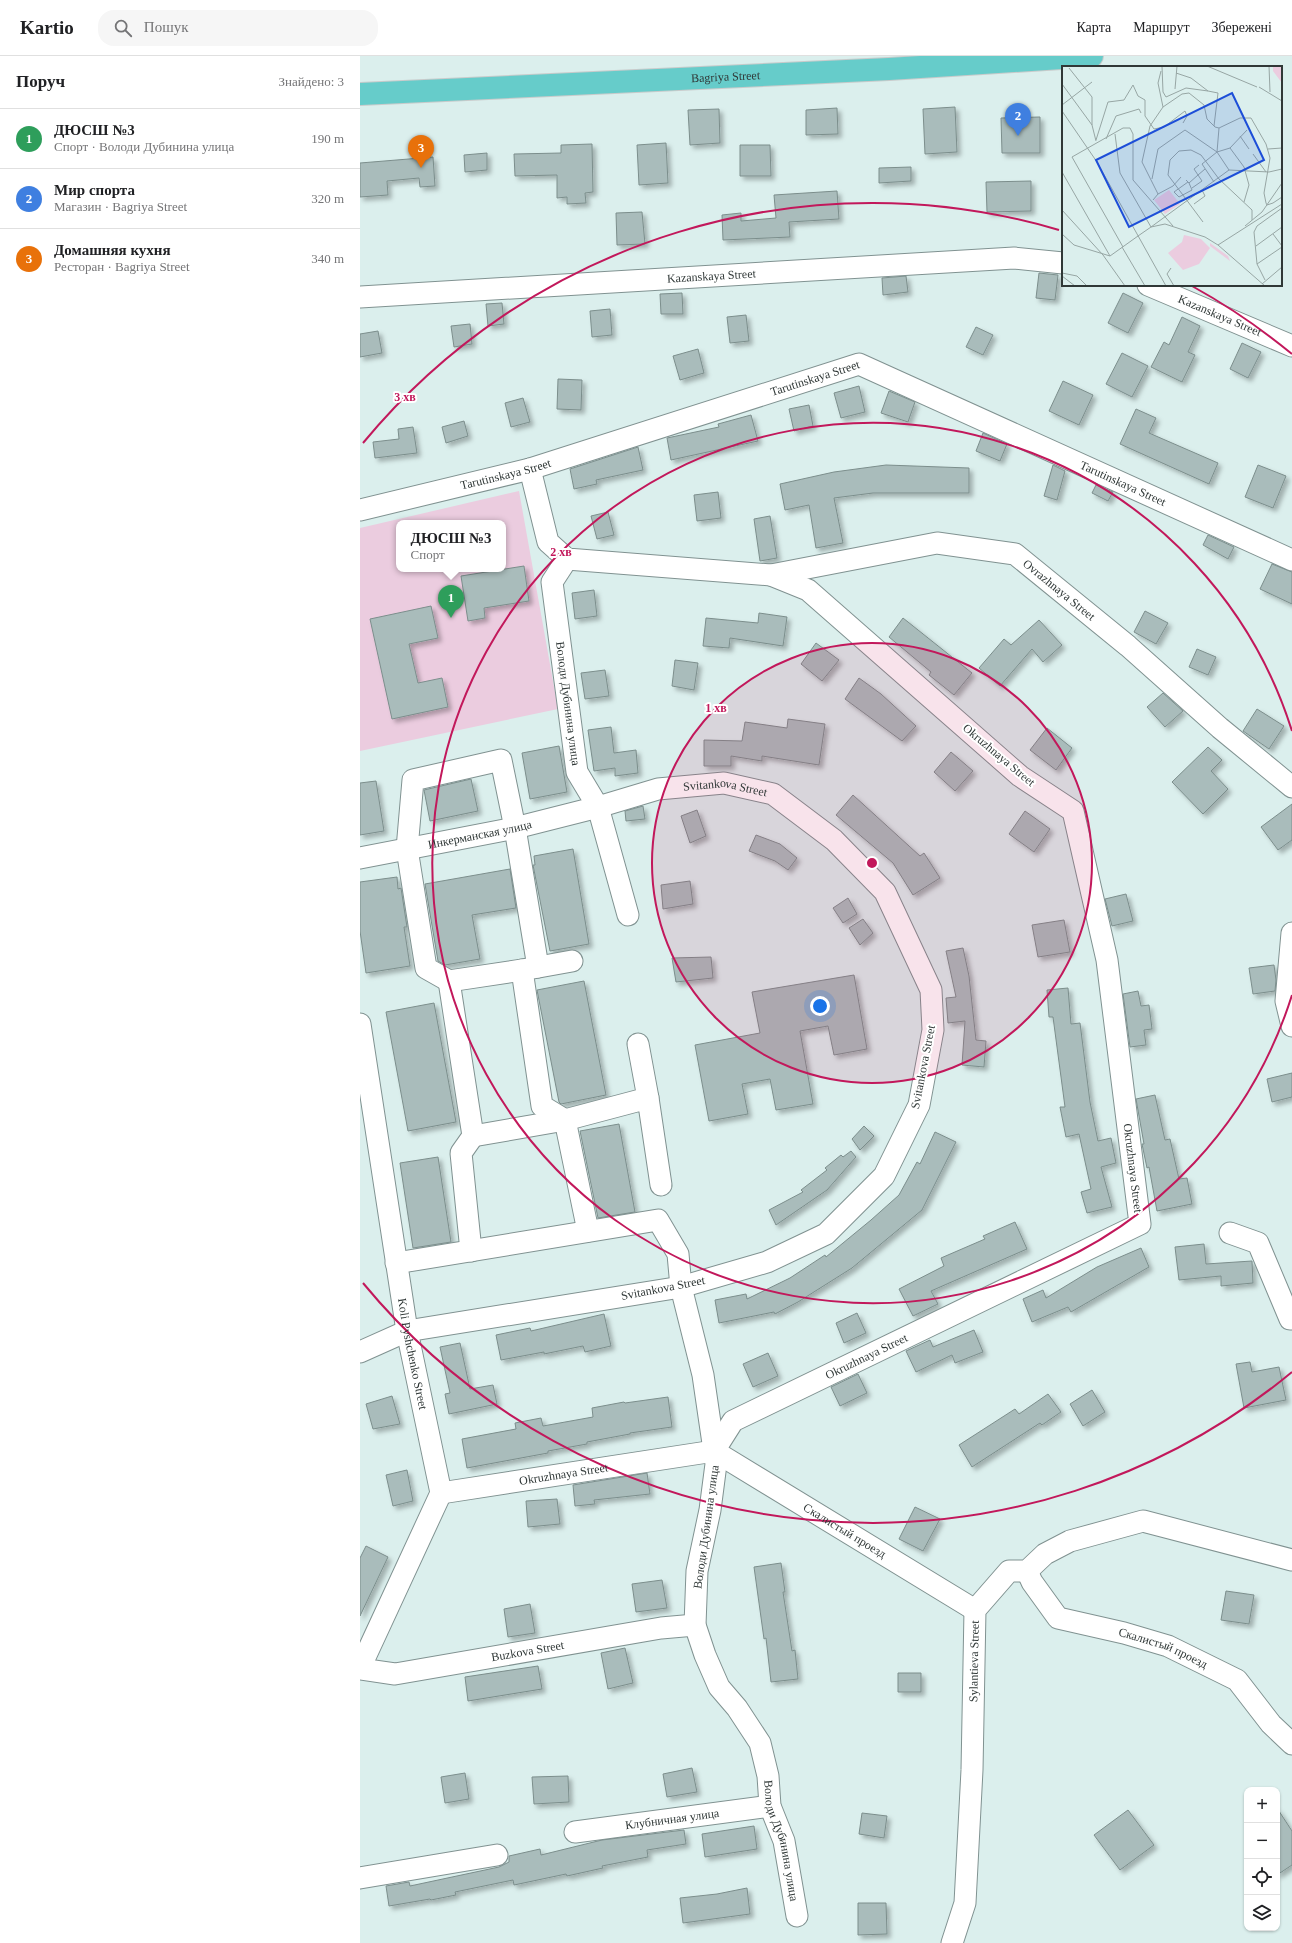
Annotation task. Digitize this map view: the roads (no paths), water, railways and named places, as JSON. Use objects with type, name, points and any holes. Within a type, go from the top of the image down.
[{"type":"main road","name":"Bagriya Street","points":[[360,94],[889,69],[1092,56]]},
{"type":"street","name":"Kazanskaya Street","points":[[360,297],[1014,258],[1062,263]]},
{"type":"street","name":"Kazanskaya Street","points":[[1150,286],[1292,346]]},
{"type":"street","name":"Tarutinskaya Street","points":[[360,510],[530,469],[859,364],[1292,560]]},
{"type":"street","points":[[530,469],[548,542],[567,559],[771,575]]},
{"type":"street","name":"Ovrazhnaya Street","points":[[771,575],[936,543],[1015,554],[1128,646],[1220,728],[1292,787]]},
{"type":"street","name":"Володи Дубинина улица","points":[[567,559],[552,582],[577,772],[598,807],[628,914]]},
{"type":"street","name":"Okruzhnaya Street","points":[[441,1493],[714,1451],[733,1421],[1140,1224],[1107,960],[1073,811],[1020,776],[808,590],[771,575]]},
{"type":"street","points":[[396,1263],[588,1231],[565,1120],[542,1106],[530,968],[515,828],[501,760],[414,780],[407,849],[426,968],[449,981],[530,968],[572,961]]},
{"type":"street","name":"Svitankova Street","points":[[360,1352],[407,1331],[682,1288],[767,1262],[826,1234],[884,1176],[919,1106],[933,1030],[931,990],[885,892],[834,840],[773,794],[724,782],[658,789],[598,807]]},
{"type":"street","name":"Инкерманская улица","points":[[360,858],[515,828],[598,807]]},
{"type":"street","points":[[1292,933],[1286,1001],[1292,1026]]},
{"type":"street","points":[[449,981],[473,1136],[461,1153],[471,1251]]},
{"type":"street","name":"Koli Pyshchenko Street","points":[[360,1024],[364,1077],[407,1331],[441,1493]]},
{"type":"street","points":[[638,1044],[661,1184]]},
{"type":"street","points":[[473,1136],[565,1120],[648,1098]]},
{"type":"street","name":"Володи Дубинина улица","points":[[588,1231],[658,1220],[678,1254],[682,1288],[703,1375],[716,1464],[710,1510],[697,1571],[695,1625],[705,1655],[720,1687],[737,1708],[760,1743],[768,1776],[770,1806],[784,1841],[797,1916]]},
{"type":"street","points":[[1230,1233],[1258,1243],[1290,1319],[1292,1319]]},
{"type":"street","name":"Скалистый проезд","points":[[714,1451],[975,1610]]},
{"type":"street","points":[[360,1668],[441,1493]]},
{"type":"street","points":[[1027,1571],[1045,1554],[1070,1541],[1143,1521],[1292,1560]]},
{"type":"street","name":"Sylantieva Street","points":[[952,1943],[965,1903],[972,1770],[975,1610],[995,1585],[1009,1571],[1027,1571]]},
{"type":"street","name":"Скалистый проезд","points":[[1027,1571],[1032,1582],[1058,1618],[1124,1633],[1168,1646],[1236,1680],[1271,1724],[1292,1744]]},
{"type":"street","name":"Buzkova Street","points":[[360,1668],[395,1674],[661,1628],[695,1625]]},
{"type":"street","name":"Клубничная улица","points":[[575,1832],[770,1806]]},
{"type":"street","points":[[360,1878],[497,1855]]},
{"type":"place","name":"Мир спорта","points":[[1018,136]]},
{"type":"place","name":"Домашняя кухня","points":[[421,168]]},
{"type":"place","name":"ДЮСШ №3","points":[[451,618]]}]
